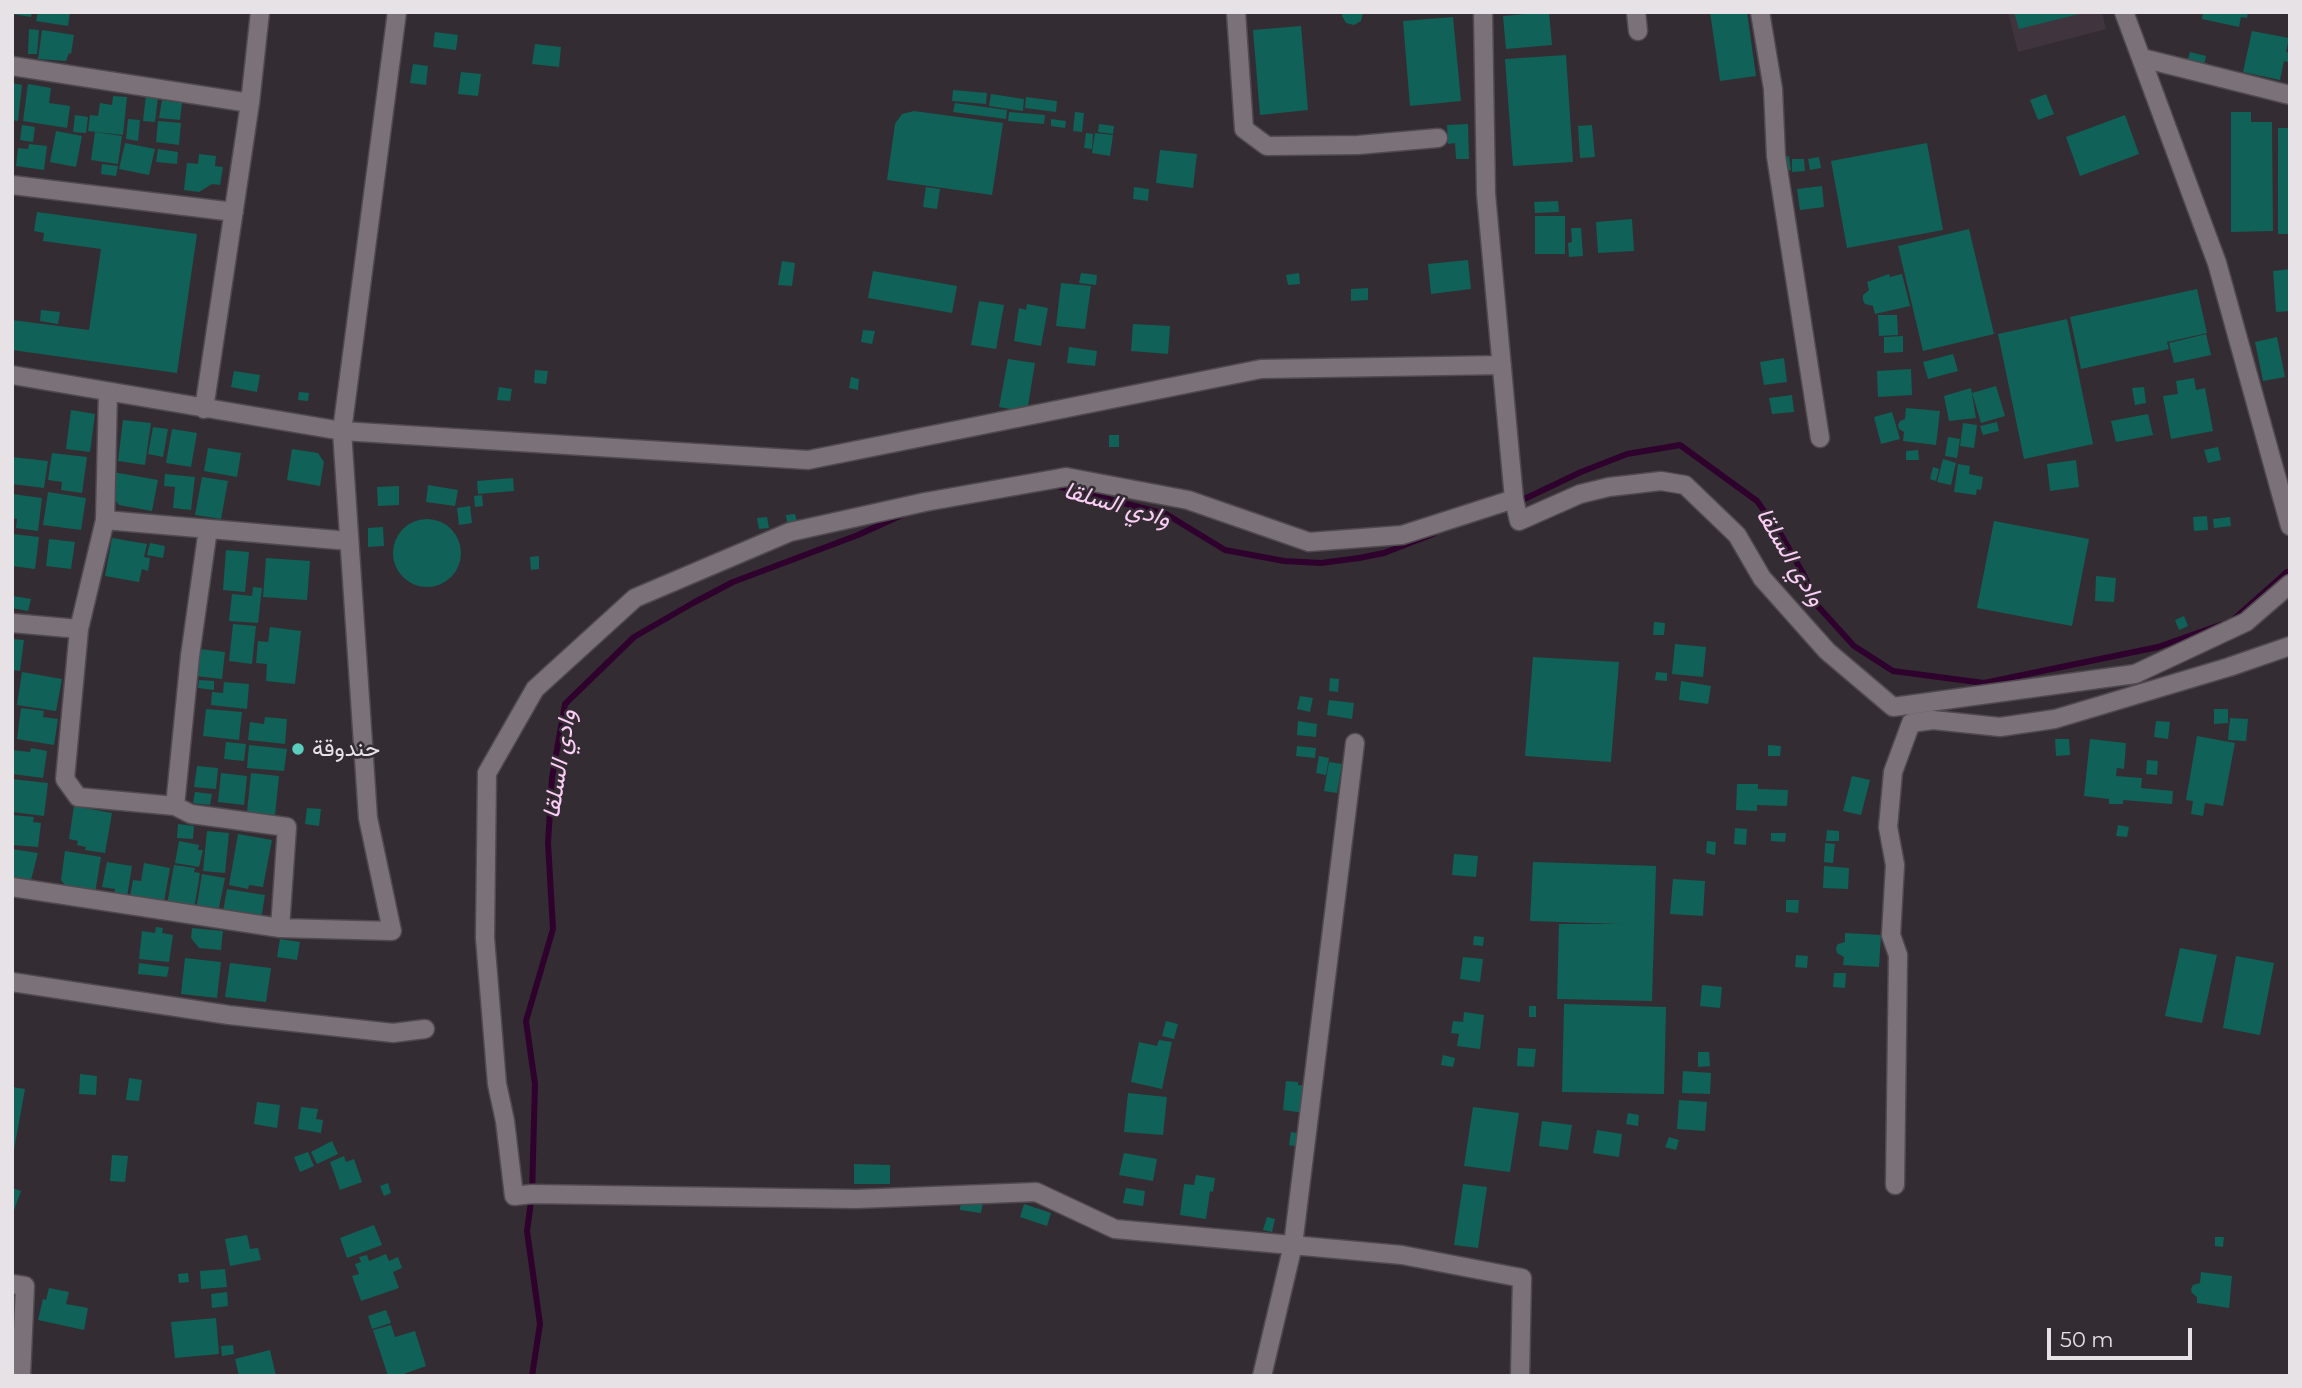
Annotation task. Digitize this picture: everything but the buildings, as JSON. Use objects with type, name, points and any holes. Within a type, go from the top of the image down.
[{"type":"street","points":[[204,409],[250,103],[260,12]]},
{"type":"street","points":[[12,887],[280,928],[392,931],[368,818],[342,431],[397,12]]},
{"type":"street","points":[[1236,12],[1244,129],[1267,146],[1358,145],[1438,138]]},
{"type":"street","points":[[1483,12],[1485,163],[1514,499],[1519,521],[1580,494],[1609,487],[1661,481],[1685,485],[1737,535],[1762,578],[1827,651],[1893,707],[2135,674],[2246,622],[2290,584]]},
{"type":"street","points":[[1636,12],[1638,31]]},
{"type":"street","points":[[1760,12],[1773,89],[1776,156],[1820,438]]},
{"type":"street","points":[[2124,12],[2217,263],[2290,526]]},
{"type":"street","points":[[2142,58],[2290,95]]},
{"type":"street","points":[[12,66],[250,103]]},
{"type":"street","points":[[12,185],[234,212]]},
{"type":"street","points":[[12,375],[342,431],[808,460],[1261,369],[1502,365]]},
{"type":"street","points":[[108,392],[105,520],[79,629],[65,779],[78,797],[175,806],[191,814],[287,827],[280,928]]},
{"type":"street","points":[[1514,499],[1402,535],[1309,542],[1188,500],[1066,477],[925,502],[790,532],[635,598],[535,689],[488,773],[485,938],[497,1084],[505,1121],[513,1196],[532,1194],[856,1199],[1036,1192],[1115,1228],[1402,1255],[1522,1278],[1520,1376]]},
{"type":"street","points":[[105,520],[349,541]]},
{"type":"street","points":[[175,806],[190,656],[208,529]]},
{"type":"street","points":[[12,622],[79,629]]},
{"type":"street","points":[[1895,1185],[1898,955],[1891,935],[1895,865],[1888,827],[1893,772],[1911,723],[1933,720],[2000,727],[2055,719],[2290,646]]},
{"type":"street","points":[[1262,1376],[1293,1245],[1355,743]]},
{"type":"street","points":[[12,982],[229,1015],[393,1032],[425,1028]]},
{"type":"street","points":[[12,1284],[25,1286],[21,1376]]},
{"type":"shaded area","points":[[2008,12],[2102,12],[2106,29],[2018,52]]},
{"type":"waterway","name":"وادي السلقا","points":[[1518,502],[1627,454],[1680,445],[1757,501],[1780,533],[1805,577],[1815,603],[1854,646],[1893,671],[1984,683],[2158,647],[2223,624]]},
{"type":"waterway","name":"وادي السلقا","points":[[1057,486],[1166,514],[1225,550],[1284,561],[1321,563],[1359,558],[1384,553],[1433,534]]},
{"type":"waterway","name":"وادي السلقا","points":[[532,1376],[540,1324],[527,1231],[532,1194],[535,1084],[526,1021],[553,929],[548,843],[552,778],[565,704],[634,637],[693,603],[733,582],[858,535],[902,515]]},
{"type":"waterway","name":"وادي السلقا","points":[[2233,620],[2287,572]]},
{"type":"place","name":"حندوقة","points":[[298,749]]}]
